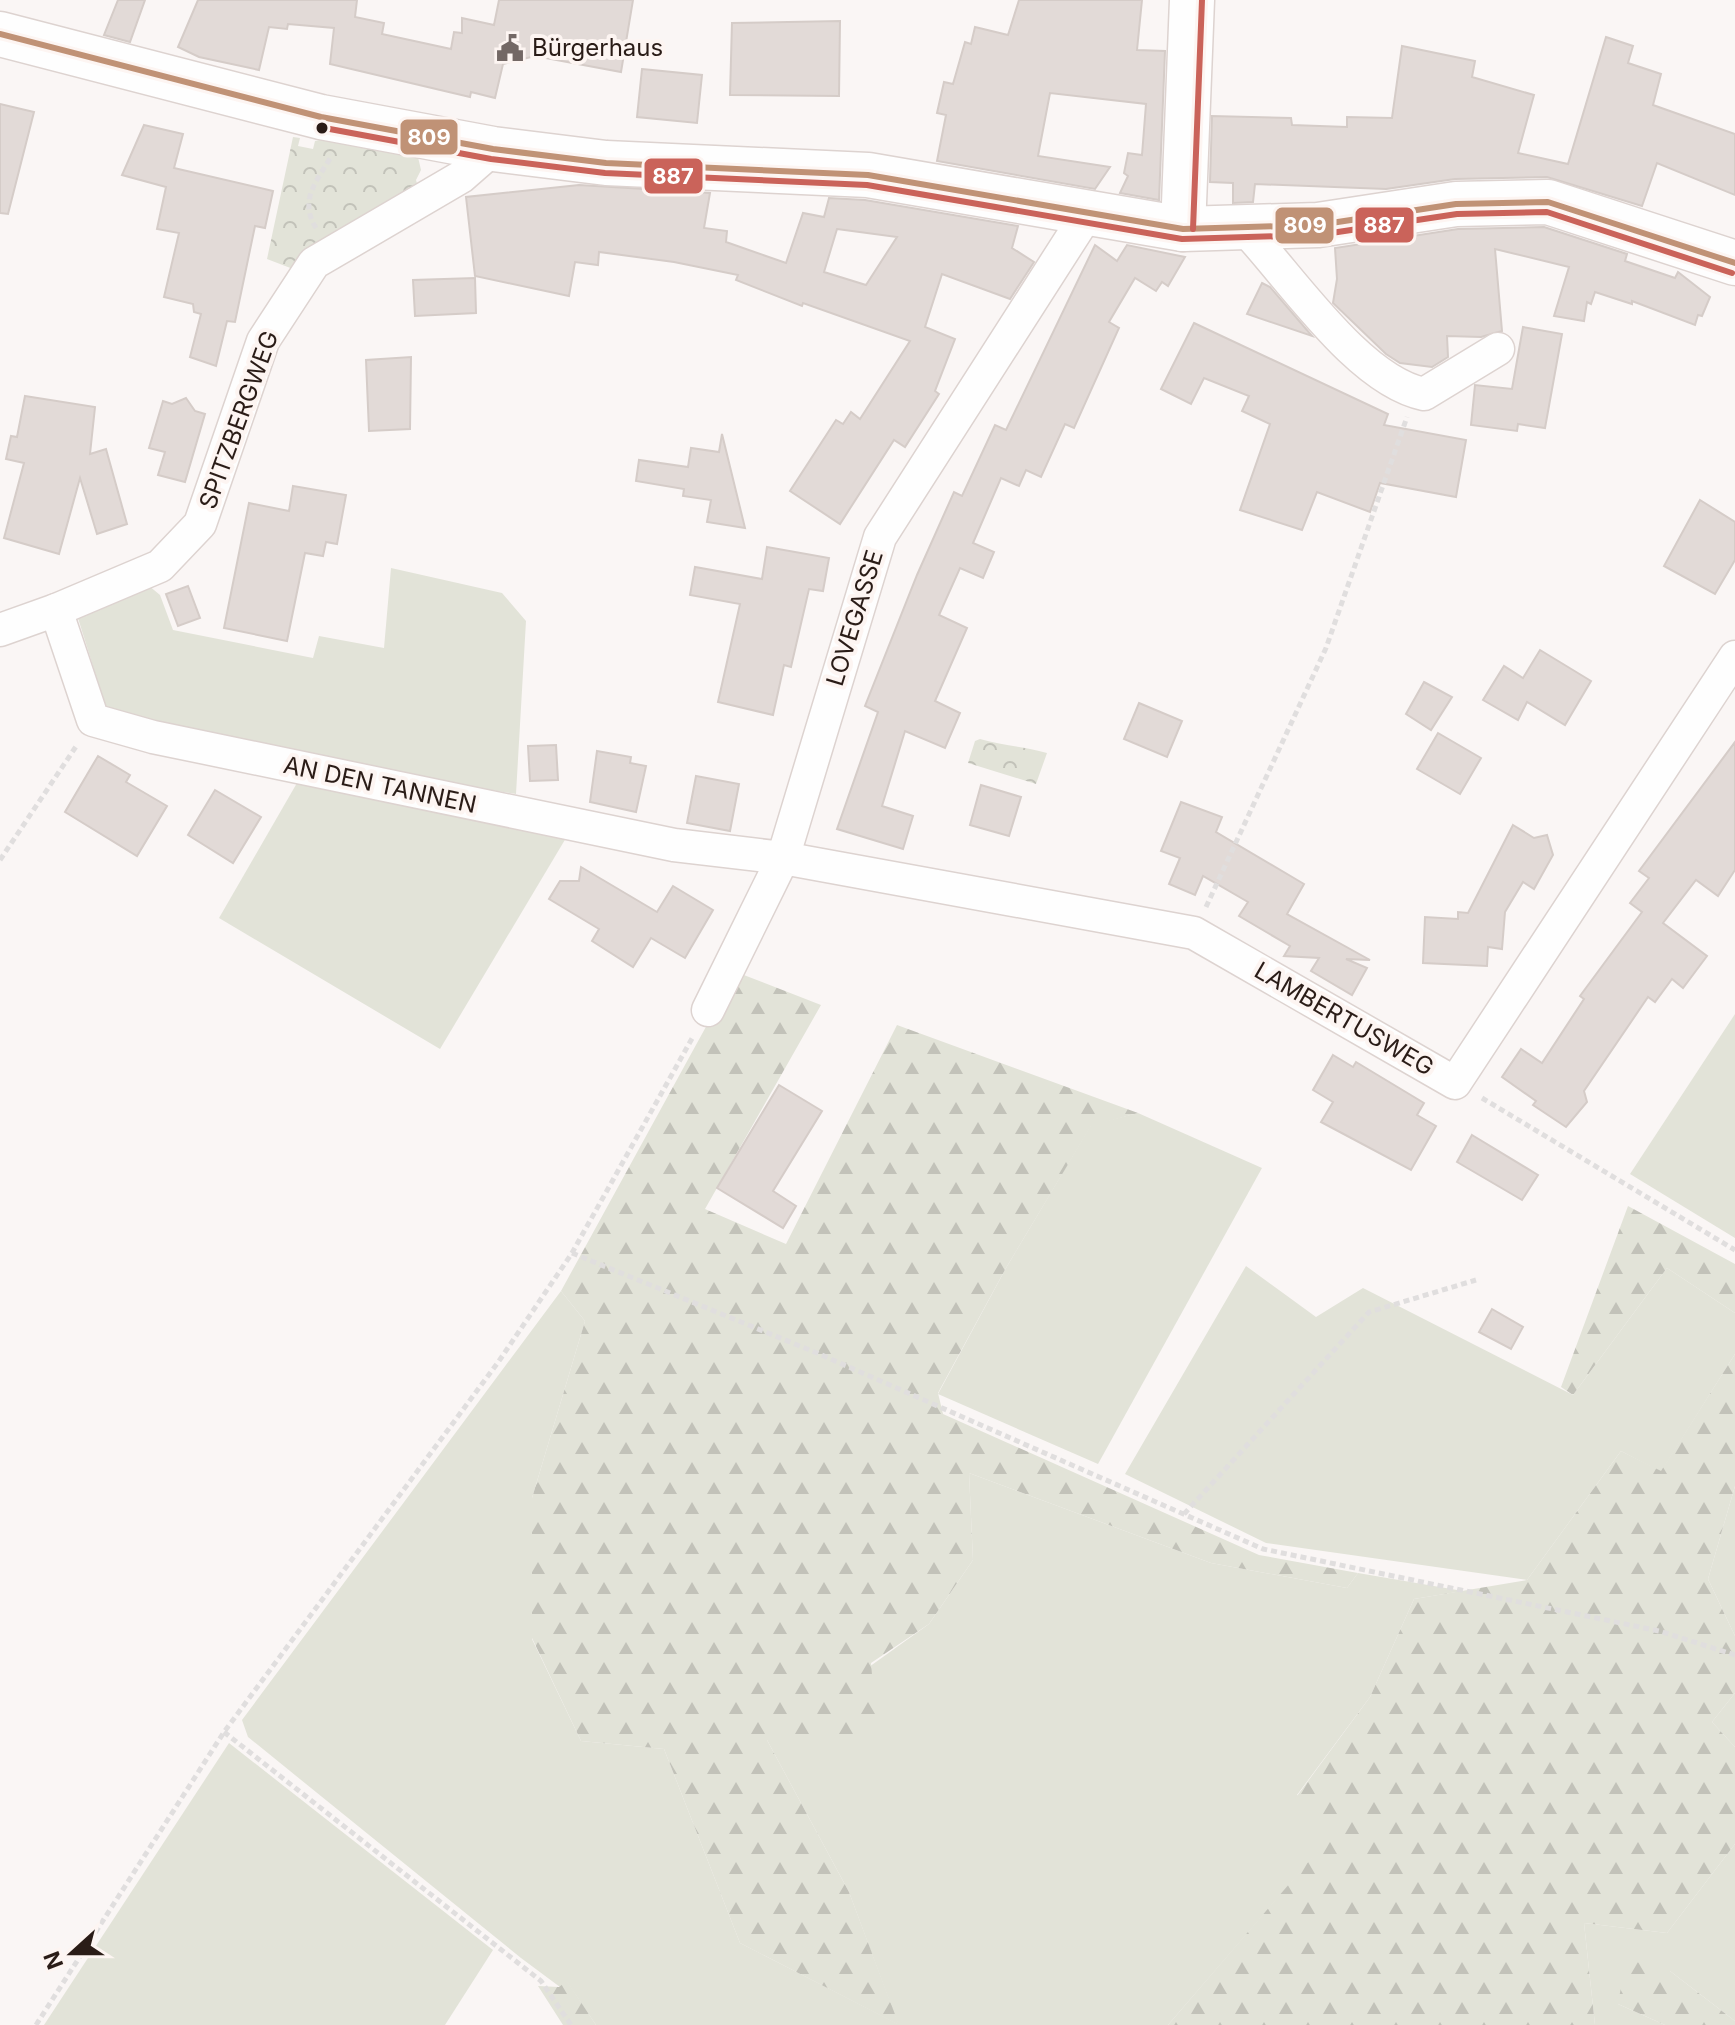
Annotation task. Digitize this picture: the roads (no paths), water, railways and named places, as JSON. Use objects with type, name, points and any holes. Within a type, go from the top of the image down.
[{"type":"main road","points":[[1183,229],[1192,0]]},
{"type":"main road","points":[[0,34],[342,121],[493,149],[606,163],[868,175],[1183,229],[1318,225],[1456,204],[1548,202],[1735,263]]},
{"type":"street","name":"SPITZBERGWEG","points":[[0,630],[160,566],[200,524],[263,341],[314,263],[461,177],[493,149]]},
{"type":"street","name":"LOVEGASSE","points":[[708,1010],[783,858],[880,537],[1087,214]]},
{"type":"street","points":[[1245,229],[1370,367],[1380,376],[1413,392],[1424,394],[1498,349]]},
{"type":"street","name":"AN DEN TANNEN","points":[[56,610],[93,720],[169,740],[658,842],[783,858]]},
{"type":"street","name":"LAMBERTUSWEG","points":[[783,858],[1194,933],[1455,1083],[1735,657]]},
{"type":"place","name":"Bürgerhaus","points":[[510,48]]}]
